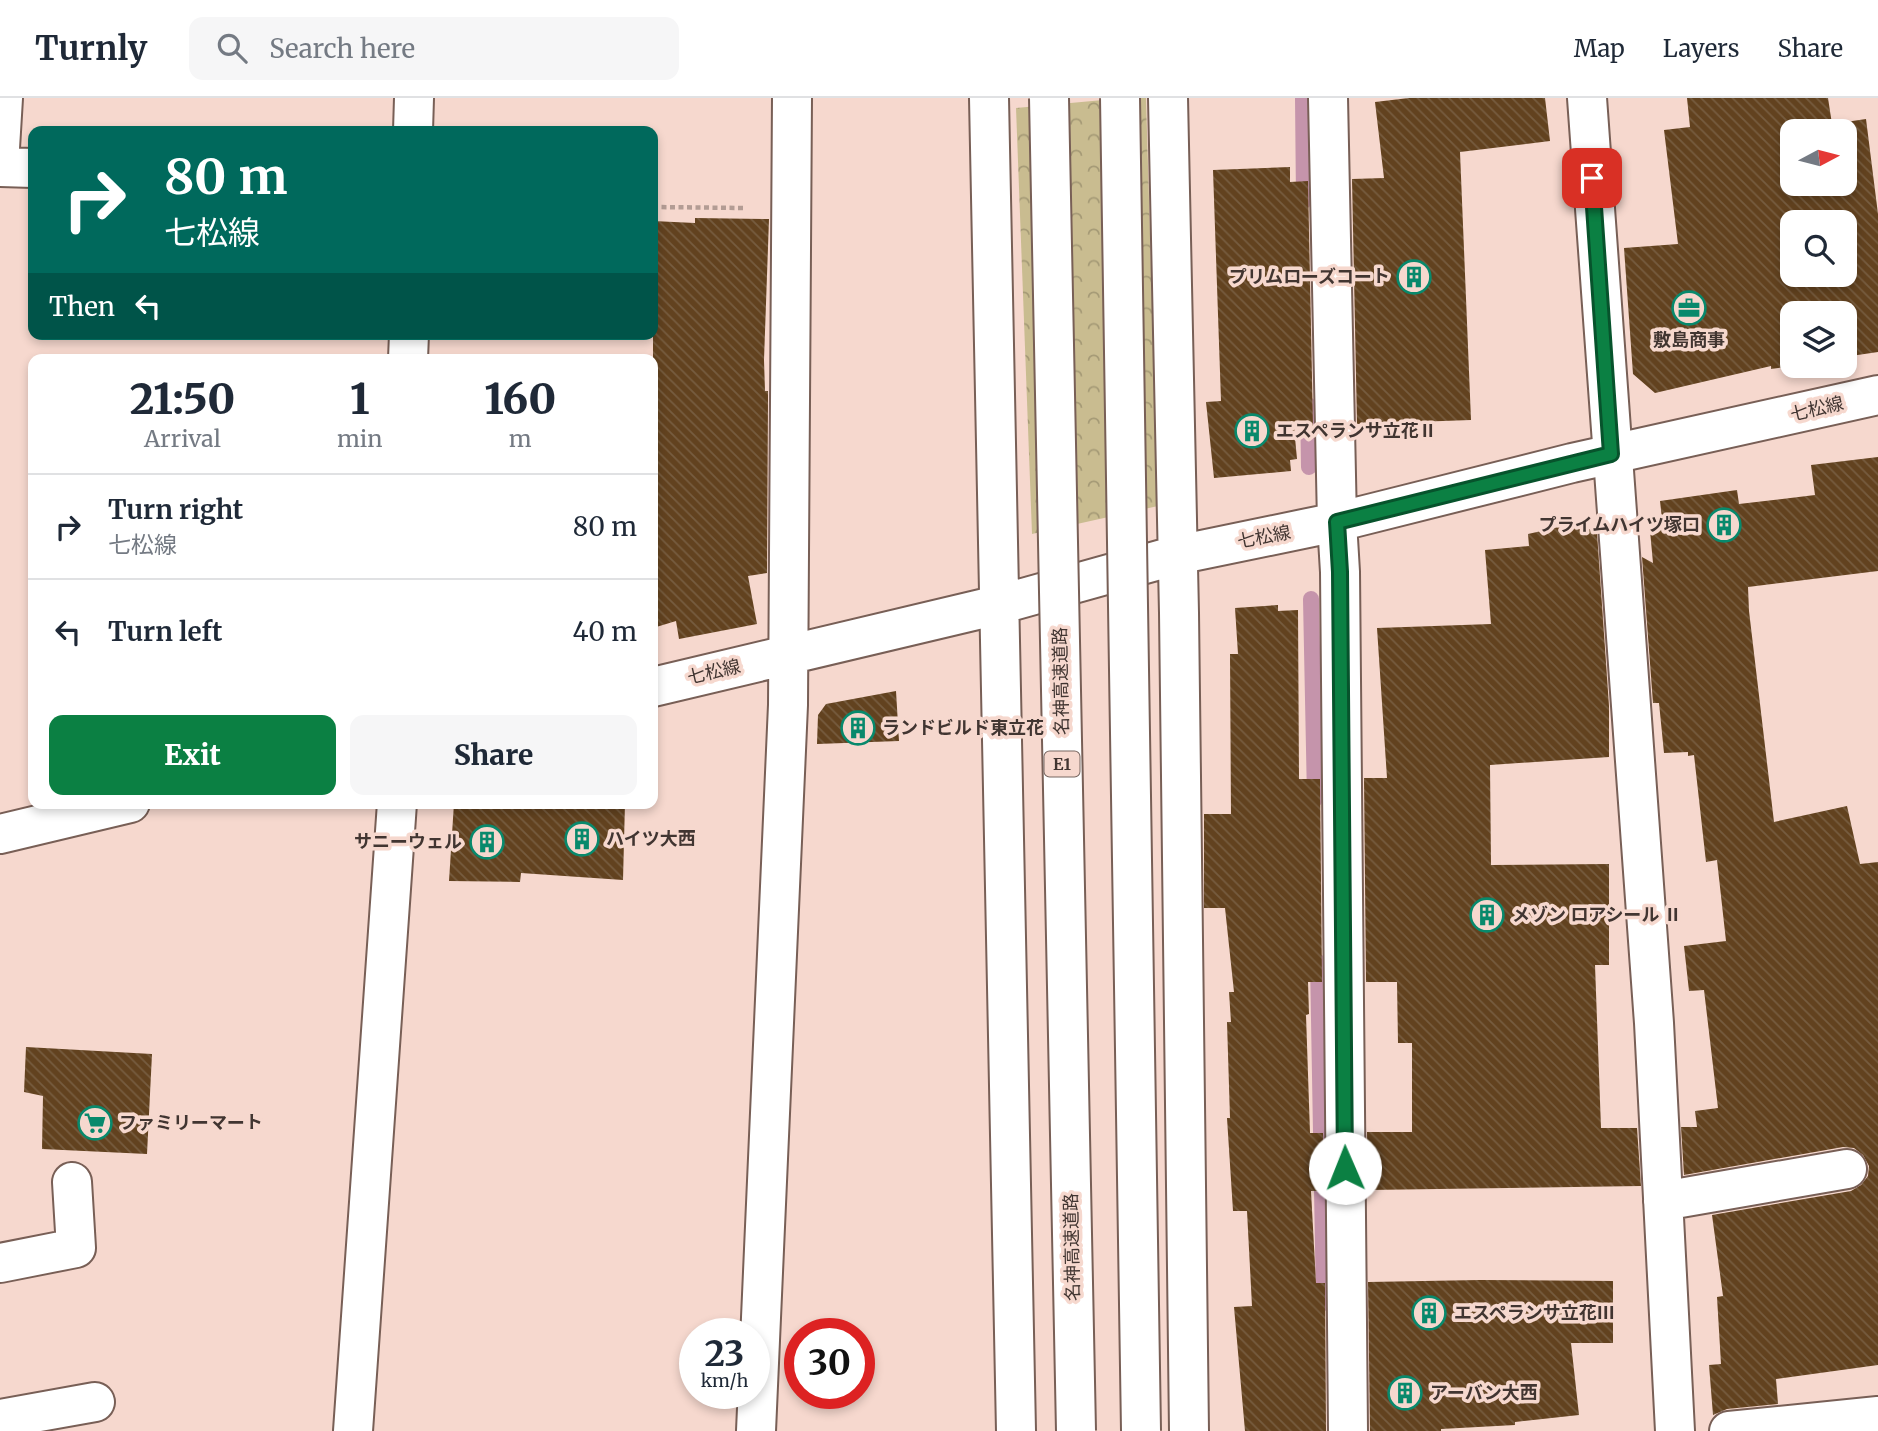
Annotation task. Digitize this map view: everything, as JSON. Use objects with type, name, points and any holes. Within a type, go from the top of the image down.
[{"type":"main road","points":[[0,148],[3,98]]},
{"type":"main road","points":[[413,126],[414,98]]},
{"type":"main road","points":[[756,1431],[788,705],[792,98]]},
{"type":"main road","points":[[989,98],[1016,1431]]},
{"type":"main road","name":"名神高速道路","points":[[1049,98],[1076,1431]]},
{"type":"main road","points":[[1120,98],[1141,1431]]},
{"type":"main road","points":[[1167,98],[1177,555],[1189,1431]]},
{"type":"main road","points":[[1328,98],[1340,586],[1348,1431]]},
{"type":"main road","points":[[1587,98],[1654,1023],[1675,1431]]},
{"type":"main road","points":[[0,167],[28,168]]},
{"type":"main road","name":"七松線","points":[[658,686],[998,605],[1177,555],[1337,522],[1611,454],[1878,395]]},
{"type":"main road","points":[[0,834],[105,809]]},
{"type":"main road","points":[[354,1431],[397,809]]},
{"type":"main road","points":[[1662,1201],[1847,1169]]},
{"type":"main road","points":[[0,1263],[76,1248],[72,1182]]},
{"type":"main road","points":[[0,1419],[94,1402]]},
{"type":"main road","points":[[1729,1431],[1878,1416]]},
{"type":"path","points":[[658,206],[792,209]]},
{"type":"green space","points":[[1146,98],[1158,506],[1032,534],[1016,108]]},
{"type":"building","name":"プリムローズコート","points":[[1409,98],[1545,98],[1550,141],[1460,152],[1471,420],[1357,424],[1352,179],[1384,178],[1375,102]]},
{"type":"building","points":[[1687,98],[1828,98],[1831,119],[1780,119],[1780,196],[1857,196],[1857,120],[1866,119],[1878,214],[1878,352],[1857,355],[1857,301],[1780,301],[1780,368],[1771,369],[1771,366],[1655,393],[1633,374],[1624,248],[1678,244],[1664,130],[1690,127]]},
{"type":"building","points":[[1290,167],[1290,182],[1308,181],[1313,426],[1294,427],[1297,459],[1290,460],[1291,471],[1214,478],[1206,402],[1221,401],[1213,170]]},
{"type":"building","points":[[695,218],[769,219],[764,360],[765,391],[768,391],[767,573],[748,576],[757,624],[679,639],[676,621],[658,626],[658,354],[653,354],[653,340],[658,340],[658,221],[695,223]]},
{"type":"building","points":[[1878,457],[1878,571],[1748,587],[1774,822],[1847,806],[1860,864],[1878,862],[1878,1365],[1776,1379],[1778,1404],[1727,1409],[1713,1415],[1709,1365],[1721,1364],[1717,1297],[1723,1296],[1712,1215],[1851,1191],[1861,1185],[1868,1176],[1869,1166],[1863,1155],[1854,1148],[1843,1147],[1684,1175],[1681,1127],[1697,1127],[1695,1111],[1718,1108],[1704,990],[1689,991],[1684,946],[1726,941],[1717,860],[1706,862],[1694,755],[1688,756],[1688,752],[1664,753],[1659,703],[1653,703],[1642,557],[1653,563],[1649,520],[1662,519],[1660,501],[1737,490],[1739,504],[1815,495],[1811,465]]},
{"type":"building","points":[[1577,523],[1597,533],[1609,706],[1609,757],[1490,765],[1491,865],[1609,864],[1609,965],[1595,965],[1601,1128],[1637,1128],[1641,1186],[1368,1190],[1367,1132],[1412,1132],[1412,1043],[1398,1043],[1397,982],[1366,982],[1364,778],[1387,778],[1377,628],[1491,624],[1485,550],[1529,546],[1528,534]]},
{"type":"building","points":[[1278,605],[1278,611],[1298,610],[1299,779],[1320,779],[1322,982],[1308,982],[1309,1014],[1306,1015],[1310,1133],[1323,1133],[1324,1191],[1311,1191],[1316,1283],[1325,1283],[1326,1431],[1245,1431],[1234,1307],[1252,1306],[1247,1211],[1233,1211],[1227,1118],[1230,1118],[1227,1022],[1231,1022],[1229,992],[1234,992],[1225,908],[1204,908],[1204,814],[1231,814],[1230,654],[1238,654],[1235,608]]},
{"type":"building","name":"ランドビルド東立花","points":[[896,691],[899,741],[817,744],[818,715],[826,704]]},
{"type":"building","points":[[454,809],[625,809],[623,880],[521,873],[520,882],[449,881]]},
{"type":"building","name":"ファミリーマート","points":[[26,1047],[152,1054],[147,1154],[42,1149],[43,1096],[24,1092]]},
{"type":"building","points":[[1613,1281],[1613,1343],[1571,1343],[1579,1415],[1515,1422],[1515,1425],[1441,1431],[1370,1431],[1368,1282]]},
{"type":"waterway","points":[[1303,98],[1304,201]]},
{"type":"waterway","points":[[1308,405],[1309,467]]},
{"type":"waterway","points":[[1311,599],[1315,799]]},
{"type":"waterway","points":[[1318,962],[1324,1303]]},
{"type":"place","name":"プリムローズコート","points":[[1414,277]]},
{"type":"place","name":"敷島商事","points":[[1689,308]]},
{"type":"place","name":"エスペランサ立花Ⅱ","points":[[1252,431]]},
{"type":"place","name":"プライムハイツ塚口","points":[[1724,525]]},
{"type":"place","name":"ランドビルド東立花","points":[[858,728]]},
{"type":"place","name":"ハイツ大西","points":[[582,839]]},
{"type":"place","name":"サニーウェル","points":[[487,842]]},
{"type":"place","name":"メゾン ロアシール Ⅱ","points":[[1487,915]]},
{"type":"place","name":"ファミリーマート","points":[[95,1123]]},
{"type":"place","name":"エスペランサ立花Ⅲ","points":[[1429,1313]]},
{"type":"place","name":"アーバン大西","points":[[1405,1393]]},
{"type":"route","points":[[1345,1168],[1340,572],[1337,522],[1611,454],[1592,178]]}]
